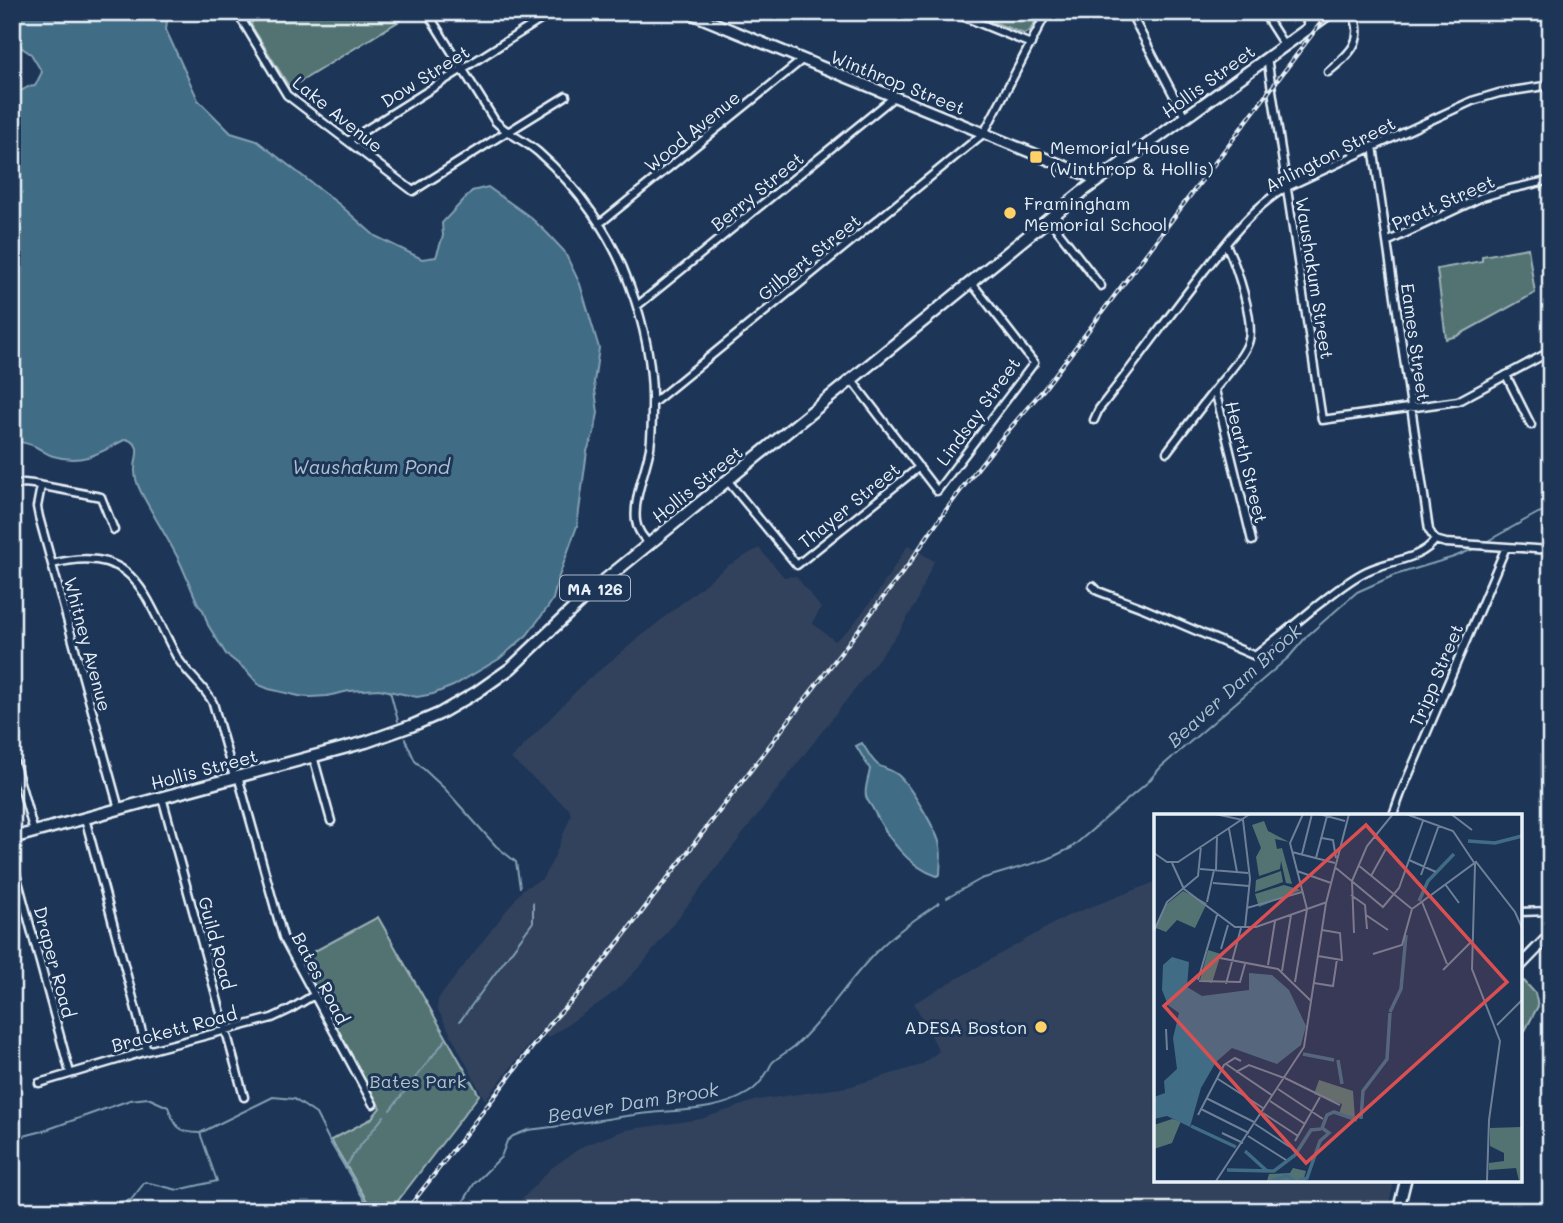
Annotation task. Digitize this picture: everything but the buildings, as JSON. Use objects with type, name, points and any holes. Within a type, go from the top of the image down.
[{"type":"main road","name":"Hollis Street","points":[[12,838],[366,742],[439,714],[477,692],[511,668],[583,599],[649,544],[1049,219],[1097,181],[1331,12]]},
{"type":"street","name":"Lake Avenue","points":[[237,12],[287,95],[414,191],[508,132]]},
{"type":"street","points":[[242,21],[256,12]]},
{"type":"street","points":[[427,12],[495,121],[532,146],[581,197],[622,266],[637,306],[649,357],[653,404],[650,447],[636,508],[636,523],[649,544]]},
{"type":"street","name":"Dow Street","points":[[348,141],[553,12]]},
{"type":"street","name":"Winthrop Street","points":[[687,12],[1097,181]]},
{"type":"street","points":[[952,12],[1031,44]]},
{"type":"street","points":[[984,133],[1047,12]]},
{"type":"street","points":[[1130,12],[1185,117]]},
{"type":"street","points":[[1263,12],[1284,46]]},
{"type":"street","points":[[1309,12],[1306,19],[1309,28]]},
{"type":"street","points":[[1328,72],[1347,55],[1356,40],[1357,29],[1352,12]]},
{"type":"street","name":"Waushakum Street","points":[[1267,57],[1322,420],[1411,408]]},
{"type":"street","name":"Wood Avenue","points":[[599,224],[802,60]]},
{"type":"street","name":"Arlington Street","points":[[1094,420],[1099,409],[1226,244],[1270,196],[1472,101],[1499,93],[1551,85]]},
{"type":"street","points":[[508,132],[566,96]]},
{"type":"street","name":"Berry Street","points":[[637,306],[894,97]]},
{"type":"street","name":"Gilbert Street","points":[[653,404],[984,133]]},
{"type":"street","name":"Eames Street","points":[[1373,146],[1429,530],[1435,540]]},
{"type":"street","name":"Pratt Street","points":[[1387,242],[1473,201],[1551,180]]},
{"type":"street","points":[[1049,219],[1101,286]]},
{"type":"street","points":[[1167,452],[1248,343],[1247,309],[1226,244]]},
{"type":"street","name":"Lindsay Street","points":[[919,467],[937,491],[1034,363],[971,282]]},
{"type":"street","points":[[1411,408],[1458,401],[1551,351]]},
{"type":"street","points":[[1506,375],[1531,425]]},
{"type":"street","points":[[851,379],[919,467]]},
{"type":"street","name":"Hearth Street","points":[[1215,390],[1251,541]]},
{"type":"street","name":"Thayer Street","points":[[727,480],[797,565],[919,467]]},
{"type":"street","points":[[12,487],[24,483],[101,497],[114,530]]},
{"type":"street","name":"Whitney Avenue","points":[[41,486],[37,507],[119,809]]},
{"type":"street","points":[[1093,586],[1098,591],[1255,656],[1346,583],[1368,570],[1420,552],[1435,540],[1440,543],[1551,550]]},
{"type":"street","name":"Tripp Street","points":[[1393,814],[1506,547]]},
{"type":"street","name":"Bates Road","points":[[52,564],[81,558],[103,561],[126,572],[149,601],[178,659],[209,696],[236,777],[279,927],[373,1104]]},
{"type":"street","points":[[12,754],[34,832]]},
{"type":"street","points":[[313,756],[331,821]]},
{"type":"street","name":"Guild Road","points":[[162,797],[244,1097]]},
{"type":"street","points":[[85,818],[147,1051]]},
{"type":"street","name":"Draper Road","points":[[12,859],[70,1073]]},
{"type":"street","points":[[1521,912],[1551,911]]},
{"type":"street","points":[[1521,965],[1551,934]]},
{"type":"street","name":"Brackett Road","points":[[39,1083],[272,1018],[314,995]]},
{"type":"street","points":[[1398,1211],[1406,1181]]},
{"type":"shaded area","points":[[908,545],[934,561],[915,605],[899,632],[644,962],[608,997],[548,1038],[540,1031],[485,1100],[437,1008],[438,999],[523,889],[542,879],[553,860],[571,815],[569,809],[511,759],[585,682],[727,566],[759,548],[784,577],[796,576],[821,608],[812,623],[835,641],[851,627],[877,594]]},
{"type":"shaded area","name":"ADESA Boston","points":[[1154,882],[1154,1181],[1394,1181],[1387,1211],[511,1211],[550,1169],[583,1146],[625,1130],[701,1119],[757,1100],[848,1087],[921,1065],[939,1051],[914,1003],[1067,916]]},
{"type":"green space","points":[[265,12],[414,12],[290,88],[251,25],[253,20]]},
{"type":"green space","points":[[968,12],[1035,12],[1038,16],[1030,31],[1024,34]]},
{"type":"green space","points":[[1528,248],[1535,293],[1457,336],[1446,339],[1437,269],[1482,261],[1482,256]]},
{"type":"green space","name":"Bates Park","points":[[378,917],[479,1095],[390,1211],[373,1211],[331,1140],[371,1119],[380,1108],[300,959]]},
{"type":"green space","points":[[1524,981],[1535,993],[1538,1006],[1521,1038],[1521,982]]},
{"type":"water","name":"Waushakum Pond","points":[[19,12],[168,12],[166,30],[198,100],[231,133],[257,141],[340,205],[375,236],[422,259],[436,257],[443,236],[442,223],[472,191],[488,187],[530,217],[564,251],[580,284],[599,348],[594,382],[598,413],[587,451],[577,526],[553,599],[527,635],[499,659],[453,686],[417,697],[379,689],[311,697],[259,685],[226,654],[208,625],[179,560],[139,487],[135,474],[137,448],[132,442],[126,439],[92,456],[74,459],[53,456],[34,446],[12,440],[12,96],[35,86],[42,72],[31,54],[16,44],[21,20]]},
{"type":"water","points":[[862,743],[876,763],[896,773],[903,780],[929,820],[941,849],[940,874],[937,876],[916,865],[900,850],[868,802],[866,790],[870,769],[856,746]]},
{"type":"waterway","name":"Beaver Dam Brook","points":[[1484,543],[1538,513],[1551,509]]},
{"type":"waterway","name":"Beaver Dam Brook","points":[[947,898],[981,879],[1048,859],[1071,848],[1289,657],[1307,636],[1357,592],[1395,575],[1476,548]]},
{"type":"waterway","points":[[390,691],[398,721]]},
{"type":"waterway","points":[[405,739],[415,761],[444,788],[496,846],[516,862],[520,887]]},
{"type":"waterway","points":[[460,1021],[533,922],[533,903]]},
{"type":"waterway","name":"Beaver Dam Brook","points":[[458,1211],[474,1184],[501,1157],[507,1141],[513,1136],[528,1130],[648,1113],[707,1108],[735,1100],[751,1091],[762,1080],[773,1062],[796,1045],[817,1023],[876,952],[898,932],[939,903]]},
{"type":"waterway","points":[[390,1110],[446,1039]]},
{"type":"waterway","points":[[95,1211],[107,1204],[131,1200],[145,1182],[178,1190],[217,1181],[200,1133],[273,1097],[294,1099],[316,1114],[371,1211]]},
{"type":"waterway","points":[[12,1139],[43,1131],[130,1100],[148,1098],[168,1107],[175,1124],[182,1130],[200,1133]]},
{"type":"waterway","points":[[345,1168],[384,1116]]},
{"type":"railway","points":[[406,1211],[554,1019],[579,993],[621,939],[909,564],[973,474],[1044,389],[1329,12]]},
{"type":"place","name":"Memorial House (Winthrop & Hollis)","points":[[1036,157]]},
{"type":"place","name":"Framingham Memorial School","points":[[1010,213]]},
{"type":"place","name":"ADESA Boston","points":[[1041,1027]]}]
